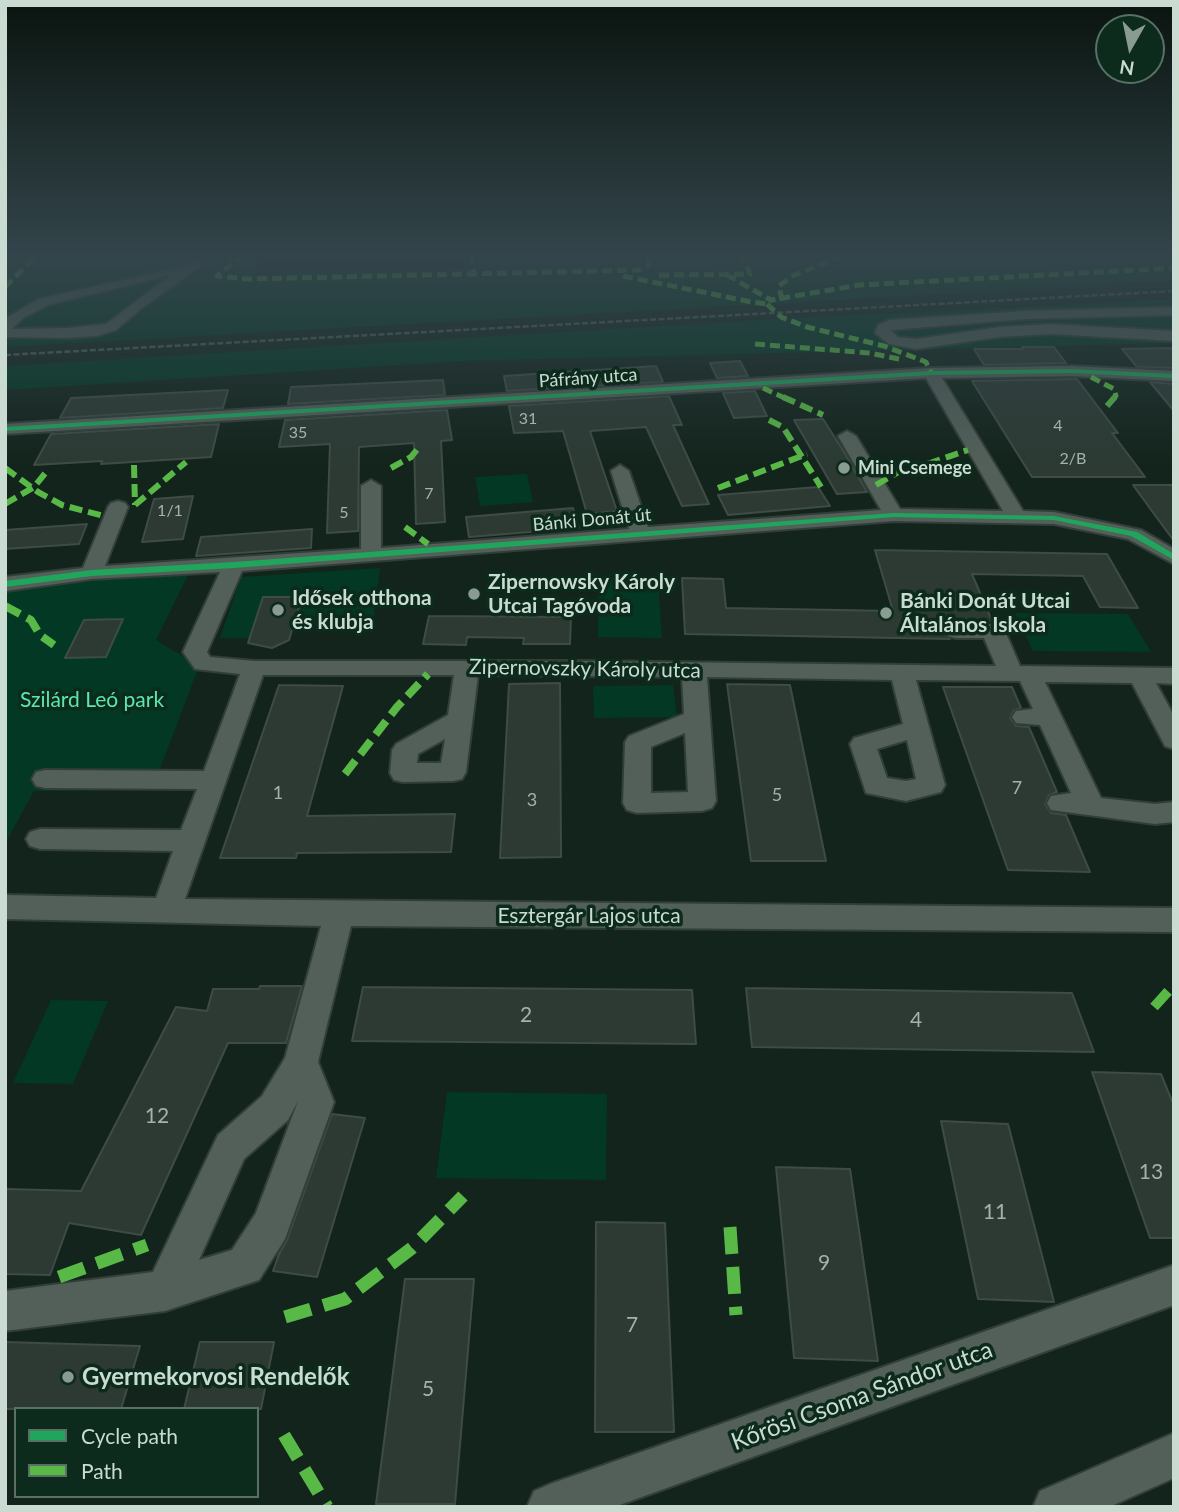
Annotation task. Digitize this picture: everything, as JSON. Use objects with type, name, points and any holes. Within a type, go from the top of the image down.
[{"type":"street","points":[[5,329],[10,334],[97,331],[114,325]]},
{"type":"street","points":[[907,329],[956,325]]},
{"type":"street","points":[[950,338],[939,333],[883,328],[883,332],[894,341],[904,343],[950,338],[1038,325]]},
{"type":"street","name":"Páfrány utca","points":[[5,429],[931,373],[1071,371],[1174,376]]},
{"type":"street","points":[[931,373],[1016,517]]},
{"type":"street","points":[[847,436],[894,515]]},
{"type":"street","points":[[620,471],[639,533]]},
{"type":"street","points":[[370,486],[371,555]]},
{"type":"street","points":[[92,573],[117,507]]},
{"type":"street","name":"Bánki Donát út","points":[[5,584],[92,573],[234,565],[894,515],[1054,517],[1134,534],[1174,558]]},
{"type":"street","name":"Zipernovszky Károly utca","points":[[234,565],[195,652],[203,664],[254,668],[1174,676]]},
{"type":"street","points":[[957,631],[993,631],[1020,674],[1037,717],[1091,807],[1155,814],[1174,812]]},
{"type":"street","points":[[166,911],[254,668]]},
{"type":"street","points":[[460,719],[467,668]]},
{"type":"street","points":[[694,670],[696,719]]},
{"type":"street","points":[[902,672],[915,729]]},
{"type":"street","points":[[1140,676],[1174,740]]},
{"type":"street","points":[[45,779],[214,780]]},
{"type":"street","points":[[1061,803],[1090,803]]},
{"type":"street","points":[[40,839],[191,841]]},
{"type":"street","name":"Esztergár Lajos utca","points":[[5,907],[339,914],[1174,920]]},
{"type":"street","points":[[165,1291],[231,1147],[275,1108],[301,1062],[339,914]]},
{"type":"street","points":[[5,1311],[165,1291],[245,1266],[271,1225],[316,1102],[301,1062]]},
{"type":"street","name":"Kőrösi Csoma Sándor utca","points":[[550,1507],[1174,1285]]},
{"type":"street","points":[[1056,1507],[1174,1455]]},
{"type":"green space","points":[[5,325],[402,325],[5,347]]},
{"type":"green space","points":[[685,325],[1174,325],[1174,343],[463,361],[5,390],[5,366]]},
{"type":"green space","points":[[527,474],[533,502],[480,506],[475,477]]},
{"type":"green space","points":[[380,568],[373,625],[293,624],[301,597],[264,597],[250,638],[220,638],[241,577]]},
{"type":"green space","name":"Szilárd Leó park","points":[[190,571],[156,640],[199,666],[152,790],[34,791],[5,844],[5,592],[32,582]]},
{"type":"green space","points":[[598,579],[658,579],[662,638],[598,637]]},
{"type":"green space","points":[[1015,613],[1128,614],[1151,652],[1033,651]]},
{"type":"green space","points":[[673,685],[677,717],[594,718],[593,686]]},
{"type":"green space","points":[[51,1000],[108,1001],[73,1084],[13,1083]]},
{"type":"green space","points":[[447,1092],[607,1094],[606,1180],[436,1178]]},
{"type":"building","points":[[1022,347],[1054,347],[1066,363],[984,365],[974,349],[1023,349]]},
{"type":"building","points":[[1174,348],[1174,368],[1137,367],[1122,349]]},
{"type":"building","points":[[740,361],[748,376],[717,378],[710,363]]},
{"type":"building","points":[[656,366],[663,382],[507,391],[504,376]]},
{"type":"building","points":[[1077,379],[1118,433],[1112,433],[1145,477],[1032,477],[972,381]]},
{"type":"building","points":[[443,380],[445,395],[288,404],[291,387]]},
{"type":"building","points":[[1150,382],[1174,384],[1174,411]]},
{"type":"building","points":[[228,390],[223,408],[60,418],[71,398]]},
{"type":"building","points":[[755,391],[767,416],[734,418],[723,393]]},
{"type":"building","points":[[669,396],[682,425],[673,425],[709,504],[682,506],[646,427],[590,431],[617,511],[587,514],[563,431],[514,433],[509,406]]},
{"type":"building","points":[[447,410],[452,440],[441,441],[445,522],[416,524],[414,443],[359,447],[358,531],[327,533],[330,444],[279,447],[285,420]]},
{"type":"building","points":[[823,419],[867,492],[837,494],[794,420]]},
{"type":"building","points":[[219,424],[211,457],[34,465],[51,434]]},
{"type":"building","points":[[1133,485],[1174,485],[1174,541],[1157,518]]},
{"type":"building","points":[[818,487],[830,506],[728,515],[718,495]]},
{"type":"building","points":[[193,496],[183,539],[142,542],[154,499]]},
{"type":"building","points":[[573,508],[579,528],[469,537],[466,517]]},
{"type":"building","points":[[87,524],[79,544],[5,549],[5,530]]},
{"type":"building","points":[[312,529],[311,548],[196,556],[201,537]]},
{"type":"building","name":"Bánki Donát Utcai Általános Iskola","points":[[875,550],[1107,554],[1138,608],[1100,607],[1083,576],[972,574],[992,621],[947,623],[941,631],[950,639],[685,634],[682,578],[723,579],[726,608],[893,611]]},
{"type":"building","name":"Idősek otthona és klubja","points":[[263,597],[302,597],[289,640],[272,648],[248,643]]},
{"type":"building","points":[[429,616],[571,617],[570,644],[523,644],[524,638],[467,637],[466,645],[423,644]]},
{"type":"building","points":[[123,619],[106,657],[65,658],[84,620]]},
{"type":"building","points":[[560,683],[561,857],[500,858],[509,684]]},
{"type":"building","points":[[727,684],[790,685],[826,861],[751,861]]},
{"type":"building","points":[[279,685],[343,686],[307,816],[455,814],[451,852],[297,853],[296,858],[220,858]]},
{"type":"building","points":[[943,687],[1012,687],[1021,708],[1014,710],[1010,718],[1016,726],[1029,727],[1057,792],[1049,795],[1045,804],[1051,813],[1066,815],[1090,872],[1008,870]]},
{"type":"building","points":[[260,986],[302,986],[286,1043],[228,1043],[141,1235],[69,1223],[50,1275],[5,1274],[5,1189],[81,1191],[176,1007],[207,1011],[213,989],[259,989]]},
{"type":"building","points":[[363,987],[692,990],[696,1044],[352,1041]]},
{"type":"building","points":[[746,988],[1072,993],[1094,1052],[752,1047]]},
{"type":"building","points":[[1092,1072],[1161,1074],[1174,1106],[1174,1238],[1150,1238]]},
{"type":"building","points":[[332,1114],[365,1118],[317,1277],[273,1271],[287,1240]]},
{"type":"building","points":[[941,1121],[1008,1124],[1054,1302],[978,1299]]},
{"type":"building","points":[[776,1167],[850,1169],[878,1361],[794,1358]]},
{"type":"building","points":[[596,1222],[665,1223],[674,1432],[595,1432]]},
{"type":"building","points":[[405,1279],[474,1279],[455,1504],[376,1504]]},
{"type":"building","name":"Gyermekorvosi Rendelők","points":[[5,1342],[140,1346],[122,1407],[5,1409]]},
{"type":"building","points":[[200,1342],[274,1342],[261,1409],[184,1407]]},
{"type":"railway","points":[[5,355],[561,325]]},
{"type":"marked path","points":[[801,325],[884,346],[926,362],[931,373]]},
{"type":"marked path","points":[[755,344],[870,353],[904,360]]},
{"type":"marked path","points":[[1091,377],[1114,389],[1116,396],[1107,406]]},
{"type":"marked path","points":[[763,388],[823,415]]},
{"type":"marked path","points":[[769,420],[783,427],[821,487]]},
{"type":"marked path","points":[[391,468],[411,457],[420,446]]},
{"type":"marked path","points":[[876,485],[909,466],[927,464],[968,450]]},
{"type":"marked path","points":[[718,488],[807,454]]},
{"type":"marked path","points":[[135,505],[186,462]]},
{"type":"marked path","points":[[134,465],[135,505]]},
{"type":"marked path","points":[[5,468],[38,492],[62,505],[104,516]]},
{"type":"marked path","points":[[5,504],[34,487],[47,471]]},
{"type":"marked path","points":[[405,527],[428,544]]},
{"type":"marked path","points":[[5,606],[31,620],[40,635],[54,645]]},
{"type":"marked path","points":[[345,774],[397,707],[428,674]]},
{"type":"marked path","points":[[1154,1007],[1174,985]]},
{"type":"marked path","points":[[285,1317],[345,1299],[412,1248],[463,1196]]},
{"type":"marked path","points":[[730,1227],[736,1315]]},
{"type":"marked path","points":[[59,1277],[147,1245]]},
{"type":"marked path","points":[[284,1435],[327,1507]]},
{"type":"cycle path","points":[[5,429],[931,373],[1071,371],[1174,376]]},
{"type":"cycle path","points":[[5,584],[92,573],[234,565],[894,515],[1054,518],[1134,534],[1174,558]]},
{"type":"place","name":"Mini Csemege","points":[[844,468]]},
{"type":"place","name":"Zipernowsky Károly Utcai Tagóvoda","points":[[474,594]]},
{"type":"place","name":"Idősek otthona és klubja","points":[[278,610]]},
{"type":"place","name":"Bánki Donát Utcai Általános Iskola","points":[[886,613]]},
{"type":"place","name":"Gyermekorvosi Rendelők","points":[[68,1377]]}]
